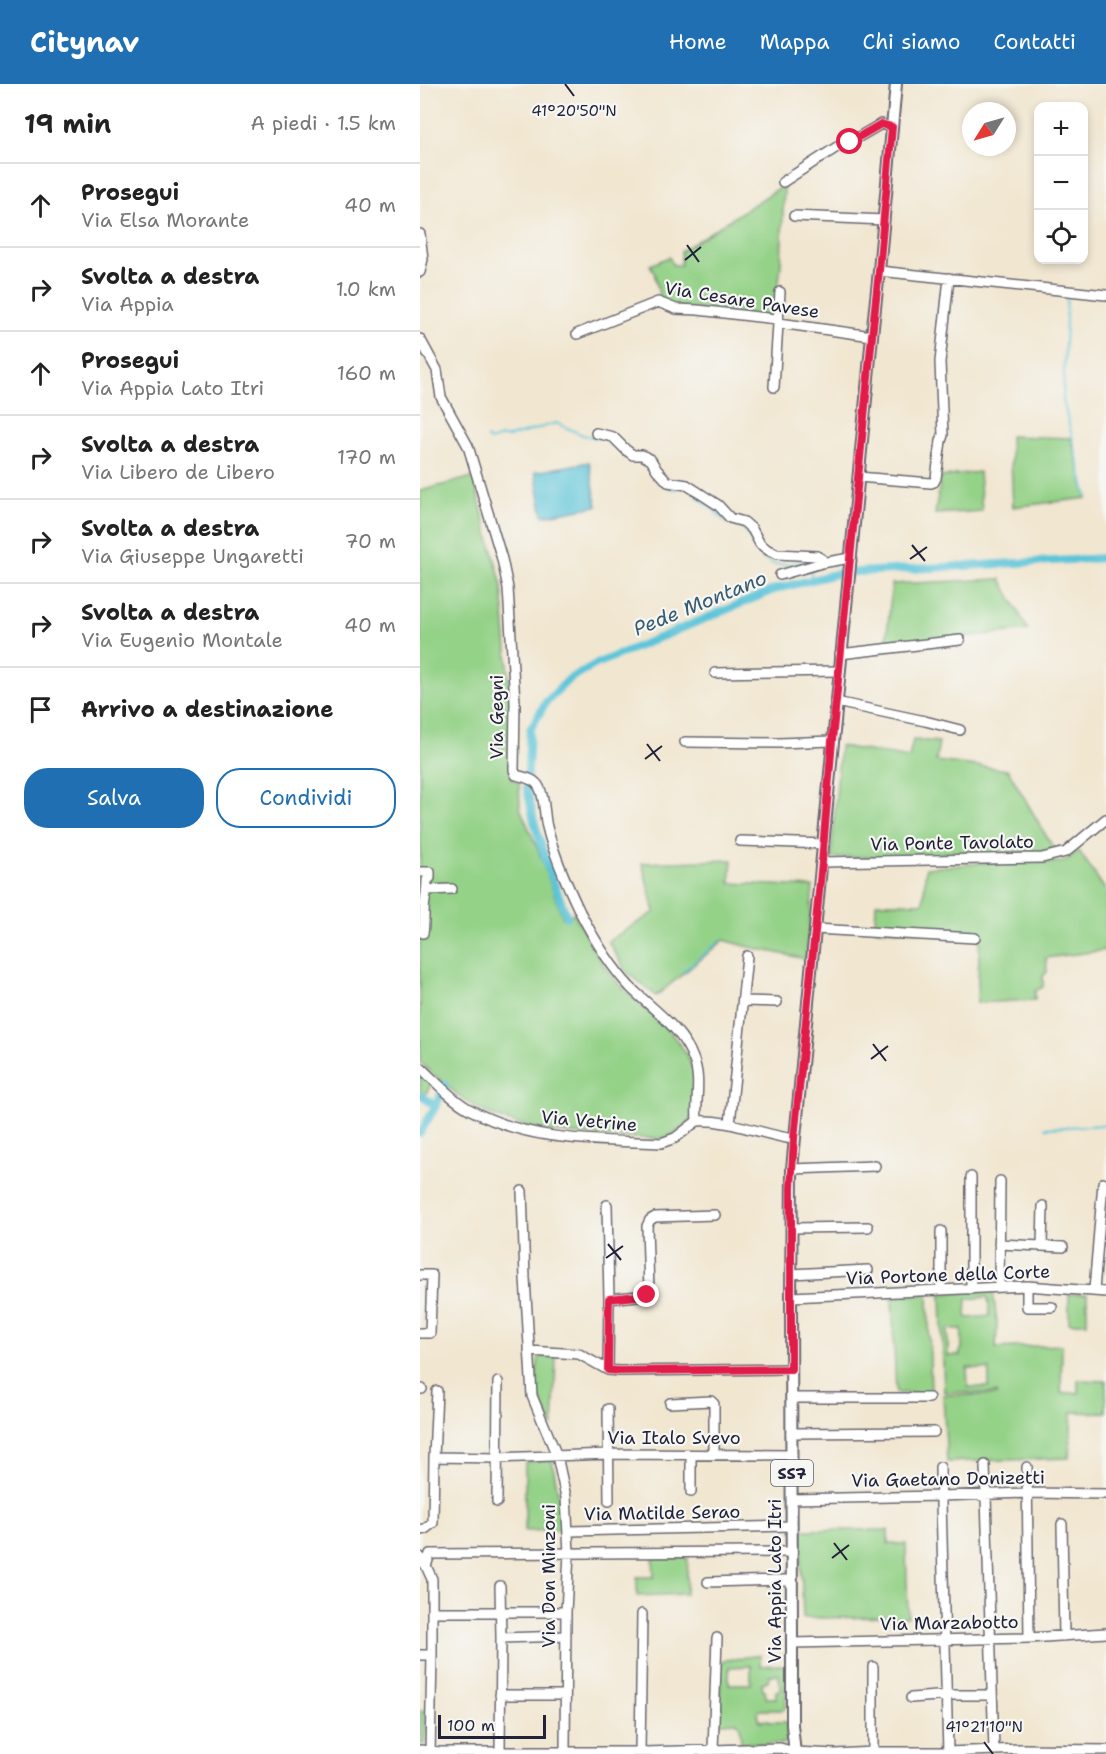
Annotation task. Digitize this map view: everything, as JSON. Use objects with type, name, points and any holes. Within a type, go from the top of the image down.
[{"type":"main road","name":"SS7","points":[[792,1169],[896,84]]},
{"type":"main road","name":"Via Appia Lato Itri","points":[[792,1169],[791,1433],[794,1753]]},
{"type":"street","points":[[783,182],[828,152],[881,124],[892,127]]},
{"type":"street","points":[[794,216],[884,220]]},
{"type":"street","points":[[420,234],[423,259],[420,272]]},
{"type":"street","points":[[879,271],[1106,295]]},
{"type":"street","points":[[858,477],[931,483],[936,478],[943,435],[940,362],[949,278]]},
{"type":"street","points":[[774,387],[780,292]]},
{"type":"street","name":"Via Cesare Pavese","points":[[577,334],[658,302],[676,309],[776,319],[779,322],[872,336]]},
{"type":"street","name":"Via Gegni","points":[[420,339],[437,370],[441,397],[468,446],[502,559],[508,588],[516,702],[514,770],[516,775],[534,781],[540,788],[547,827],[557,859],[580,912],[602,953],[630,987],[668,1022],[686,1044],[693,1057],[698,1072],[697,1121]]},
{"type":"street","points":[[596,433],[613,437],[633,455],[642,455],[651,460],[657,471],[668,482],[687,485],[718,505],[730,518],[744,522],[752,529],[760,544],[768,550],[777,554],[817,556],[822,559],[815,565]]},
{"type":"street","points":[[780,575],[815,565],[850,560]]},
{"type":"street","points":[[840,654],[960,640]]},
{"type":"street","points":[[715,673],[839,671]]},
{"type":"street","points":[[836,702],[960,730]]},
{"type":"street","points":[[685,742],[832,741]]},
{"type":"street","name":"Via Ponte Tavolato","points":[[822,862],[1042,858],[1066,852],[1106,819]]},
{"type":"street","points":[[741,841],[824,844]]},
{"type":"street","points":[[420,872],[430,872],[425,899],[423,933]]},
{"type":"street","points":[[427,890],[452,889]]},
{"type":"street","points":[[815,929],[975,938]]},
{"type":"street","points":[[730,1124],[747,956]]},
{"type":"street","points":[[743,1001],[777,1002]]},
{"type":"street","name":"Via Vetrine","points":[[420,1067],[468,1108],[509,1128],[567,1139],[661,1143],[675,1138],[697,1121]]},
{"type":"street","points":[[697,1121],[708,1120],[730,1124],[794,1139]]},
{"type":"street","points":[[792,1169],[875,1166]]},
{"type":"street","points":[[971,1177],[971,1289]]},
{"type":"street","points":[[999,1287],[1000,1181]]},
{"type":"street","points":[[1094,1290],[1103,1183]]},
{"type":"street","name":"Via Don Minzoni","points":[[522,1191],[532,1396],[557,1455],[566,1497],[569,1532],[566,1612],[566,1752]]},
{"type":"street","points":[[607,1205],[608,1370]]},
{"type":"street","points":[[1042,1246],[1043,1206]]},
{"type":"street","points":[[609,1299],[647,1295],[649,1291],[647,1226],[650,1220],[655,1217],[715,1215]]},
{"type":"street","points":[[792,1228],[868,1227]]},
{"type":"street","points":[[941,1231],[941,1290]]},
{"type":"street","points":[[999,1245],[1063,1247]]},
{"type":"street","points":[[791,1274],[868,1270]]},
{"type":"street","points":[[420,1275],[432,1275],[430,1333],[420,1333]]},
{"type":"street","points":[[1027,1286],[1028,1307],[1052,1307]]},
{"type":"street","name":"Via Portone della Corte","points":[[791,1297],[1027,1286],[1106,1292]]},
{"type":"street","points":[[529,1351],[579,1354],[608,1370],[619,1371],[791,1369]]},
{"type":"street","points":[[497,1502],[498,1382]]},
{"type":"street","points":[[420,1530],[433,1522],[437,1391]]},
{"type":"street","points":[[791,1398],[929,1398]]},
{"type":"street","points":[[670,1403],[711,1401],[714,1404],[714,1455]]},
{"type":"street","points":[[608,1409],[609,1501]]},
{"type":"street","points":[[791,1433],[933,1432]]},
{"type":"street","name":"Via Italo Svevo","points":[[434,1457],[497,1458],[610,1454],[792,1455]]},
{"type":"street","points":[[691,1456],[691,1492]]},
{"type":"street","points":[[985,1465],[994,1750]]},
{"type":"street","points":[[940,1467],[948,1752]]},
{"type":"street","points":[[1027,1467],[1029,1638]]},
{"type":"street","name":"Via Gaetano Donizetti","points":[[792,1499],[1028,1493],[1106,1494]]},
{"type":"street","points":[[1062,1524],[1064,1636]]},
{"type":"street","name":"Via Matilde Serao","points":[[569,1532],[792,1527]]},
{"type":"street","points":[[430,1753],[432,1579],[423,1562],[430,1554],[792,1552]]},
{"type":"street","points":[[708,1582],[792,1581]]},
{"type":"street","points":[[500,1586],[500,1752]]},
{"type":"street","points":[[432,1612],[566,1612]]},
{"type":"street","points":[[642,1614],[643,1753]]},
{"type":"street","name":"Via Marzabotto","points":[[792,1643],[1029,1638],[1106,1632]]},
{"type":"street","points":[[501,1638],[566,1636]]},
{"type":"street","points":[[713,1750],[717,1638]]},
{"type":"street","points":[[420,1655],[432,1655]]},
{"type":"street","points":[[873,1667],[873,1752]]},
{"type":"street","points":[[500,1695],[565,1695]]},
{"type":"street","points":[[911,1698],[992,1695]]},
{"type":"street","points":[[420,1704],[432,1704]]},
{"type":"street","points":[[420,1750],[430,1753],[643,1753],[713,1750],[737,1753],[743,1748],[780,1748],[794,1753],[858,1754],[1105,1749]]},
{"type":"green space","points":[[784,185],[781,264],[775,317],[675,307],[660,299],[654,272],[650,265],[669,257],[673,265],[681,265],[681,251]]},
{"type":"green space","points":[[1010,436],[1071,438],[1087,498],[1013,507]]},
{"type":"green space","points":[[979,472],[982,511],[935,514],[941,477]]},
{"type":"green space","points":[[473,477],[502,586],[511,704],[511,779],[519,782],[520,808],[563,918],[574,913],[601,961],[621,986],[674,1036],[689,1060],[694,1074],[693,1116],[680,1130],[663,1139],[570,1134],[524,1126],[481,1110],[449,1088],[420,1062],[420,491]]},
{"type":"green space","points":[[1001,579],[1028,630],[886,645],[892,584]]},
{"type":"green space","points":[[913,740],[939,742],[936,761],[1008,770],[1055,851],[831,858],[840,746],[909,758]]},
{"type":"green space","points":[[1079,851],[1106,891],[1106,950],[1046,958],[1047,972],[1043,976],[1043,987],[1035,991],[1035,1000],[977,1003],[980,935],[875,929],[876,903],[923,903],[926,868],[983,863],[1063,862]]},
{"type":"green space","points":[[732,860],[730,883],[813,887],[806,959],[724,940],[656,996],[625,970],[608,941],[655,912],[642,863]]},
{"type":"green space","points":[[420,1073],[432,1083],[425,1095],[420,1092]]},
{"type":"green space","points":[[993,1291],[997,1323],[996,1348],[1062,1345],[1061,1393],[1078,1393],[1078,1380],[1106,1381],[1106,1413],[1072,1412],[1069,1458],[947,1462],[943,1395],[997,1395],[997,1393],[944,1392],[941,1294]],"holes":[[[988,1297],[990,1316],[969,1318],[966,1316],[967,1299]],[[948,1329],[962,1329],[960,1355],[948,1356]],[[967,1368],[989,1369],[989,1387],[968,1387]]]},
{"type":"green space","points":[[928,1294],[931,1393],[896,1393],[892,1297]]},
{"type":"green space","points":[[1069,1294],[1087,1294],[1087,1323],[1069,1323]]},
{"type":"green space","points":[[539,1356],[556,1358],[553,1426],[538,1392]]},
{"type":"green space","points":[[552,1460],[565,1530],[525,1531],[525,1462]]},
{"type":"green space","points":[[800,1530],[888,1530],[888,1544],[906,1544],[908,1617],[803,1618]]},
{"type":"green space","points":[[653,1558],[688,1558],[686,1594],[637,1596],[637,1577],[654,1577]]},
{"type":"green space","points":[[760,1655],[760,1666],[782,1665],[785,1667],[786,1707],[783,1710],[758,1710],[759,1721],[787,1723],[787,1740],[782,1744],[741,1743],[740,1726],[737,1722],[720,1723],[721,1661]],"holes":[[[751,1666],[751,1684],[729,1684],[729,1667]],[[769,1675],[779,1675],[780,1690],[776,1691],[776,1698],[766,1698],[765,1690],[763,1690],[762,1683],[768,1681]]]},
{"type":"green space","points":[[420,1711],[425,1711],[425,1744],[420,1744]]},
{"type":"water","points":[[589,462],[597,506],[543,516],[535,472]]},
{"type":"waterway","points":[[1067,293],[1063,400],[1087,497]]},
{"type":"waterway","points":[[487,438],[490,441],[510,437],[556,423],[583,435],[597,438]]},
{"type":"waterway","points":[[617,447],[626,456]]},
{"type":"waterway","points":[[631,458],[652,470]]},
{"type":"waterway","points":[[656,475],[661,484],[673,489],[679,488]]},
{"type":"waterway","points":[[695,495],[726,522],[743,528],[763,558],[773,564],[789,565],[809,560]]},
{"type":"waterway","name":"Pede Montano","points":[[567,917],[547,865],[527,788],[530,730],[546,702],[569,679],[596,664],[776,589],[839,573],[1106,558]]},
{"type":"waterway","points":[[811,571],[811,580]]},
{"type":"waterway","points":[[682,972],[722,939]]},
{"type":"waterway","name":"Pede Montano","points":[[420,1133],[445,1085]]},
{"type":"waterway","points":[[420,1095],[436,1106]]},
{"type":"waterway","points":[[1045,1128],[1106,1125]]},
{"type":"route","points":[[647,1295],[609,1299],[608,1370],[791,1369],[791,1187],[794,1139],[892,127],[881,124],[850,142]]}]
